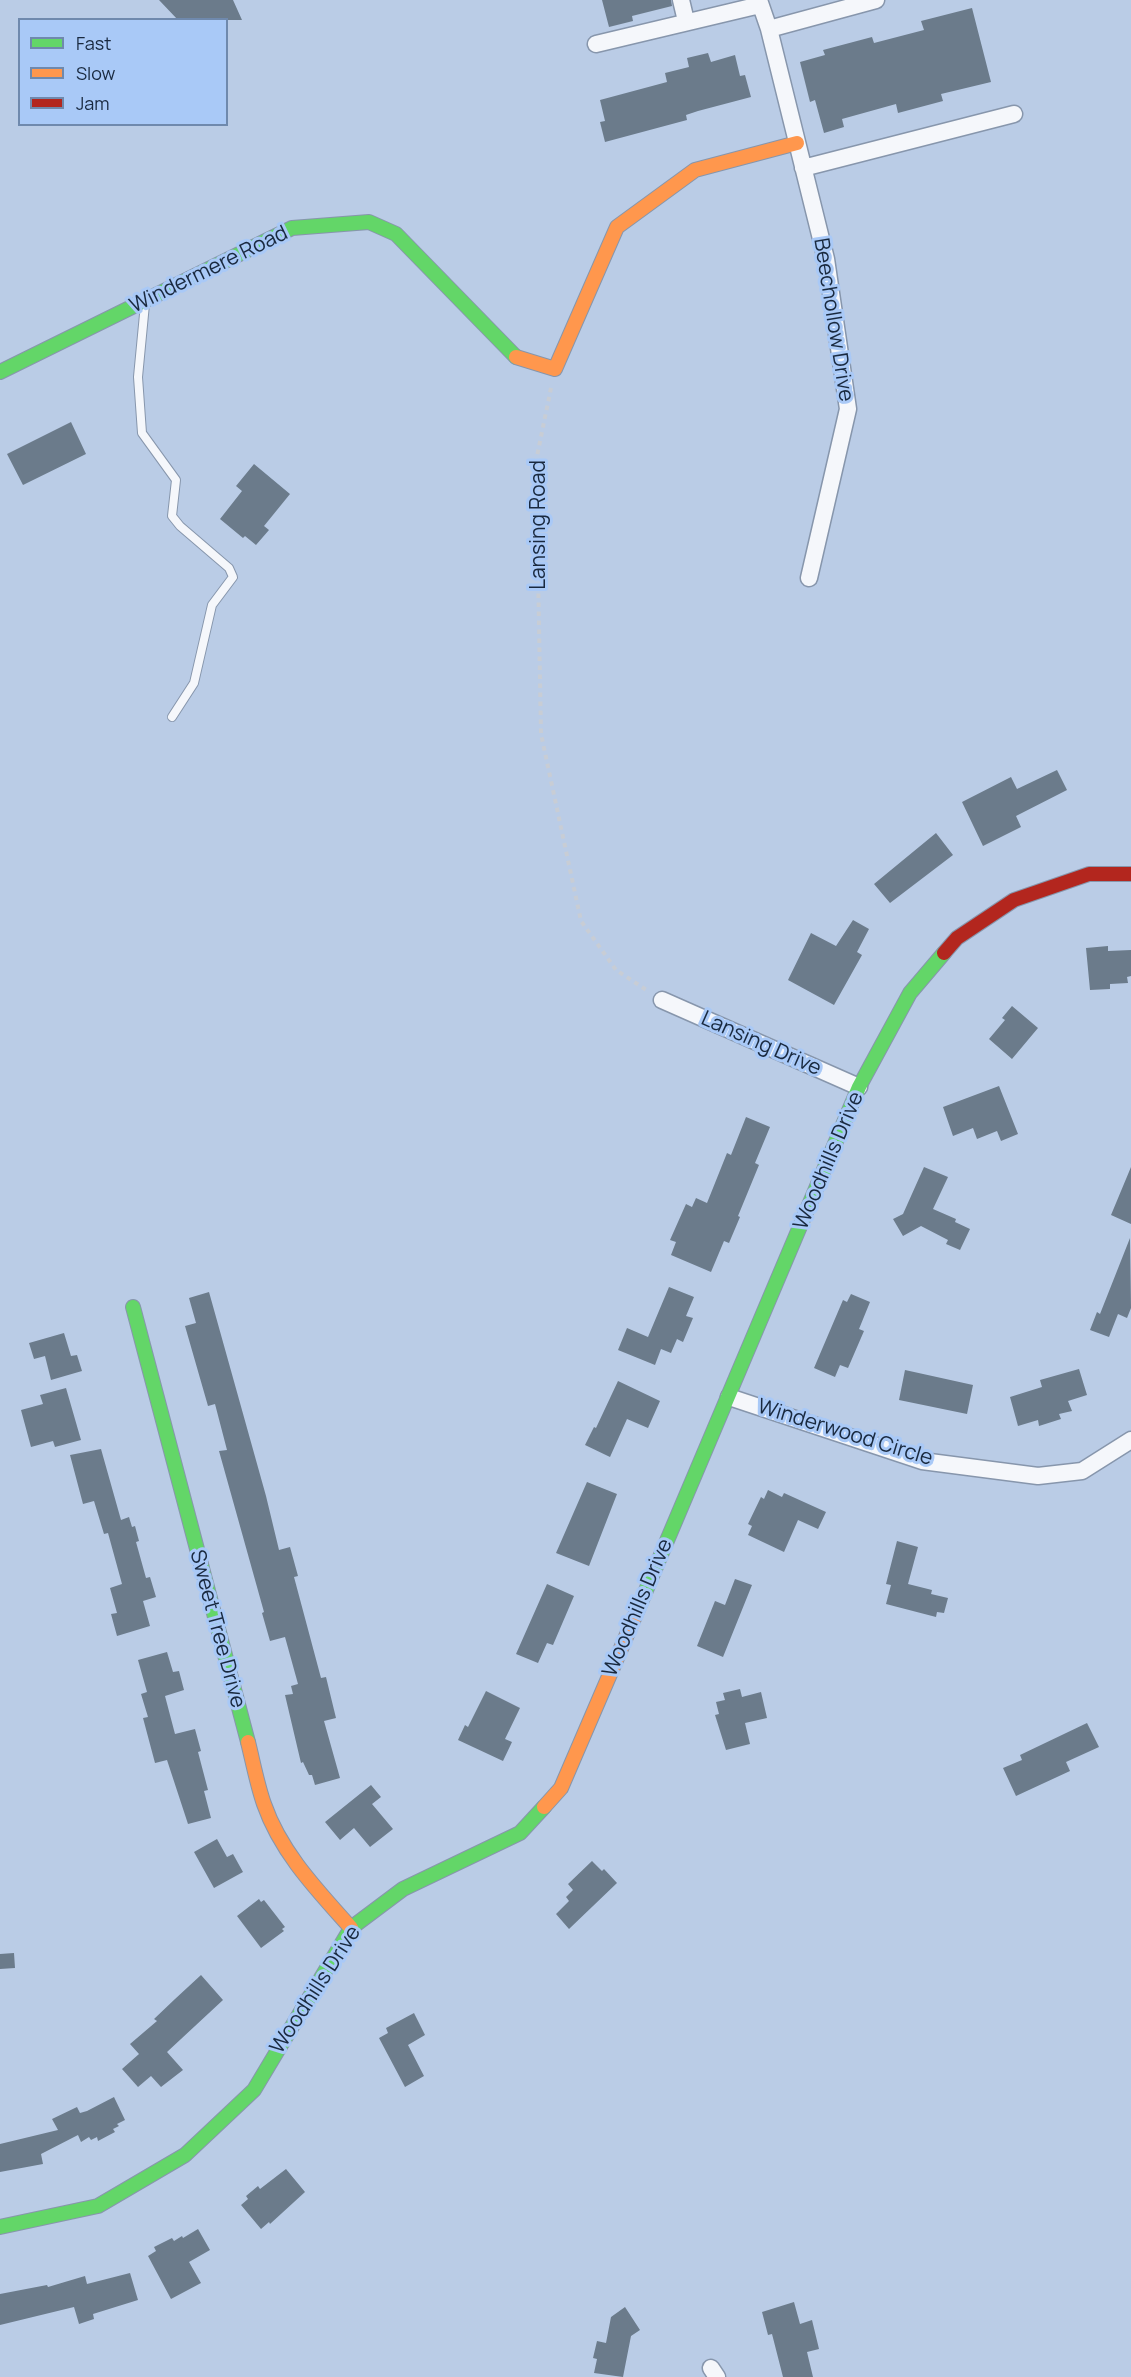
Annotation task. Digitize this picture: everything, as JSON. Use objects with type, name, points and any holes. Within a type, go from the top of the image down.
[{"type":"street","points":[[681,0],[686,21]]},
{"type":"street","points":[[769,29],[876,0]]},
{"type":"street","points":[[596,44],[759,2]]},
{"type":"street","name":"Beechollow Drive","points":[[759,2],[769,29],[826,259],[848,409],[810,578]]},
{"type":"street","points":[[803,168],[1014,114]]},
{"type":"street","points":[[555,369],[616,226],[695,170],[797,143]]},
{"type":"street","name":"Windermere Road","points":[[0,372],[292,228],[369,222],[396,234],[516,357],[555,369]]},
{"type":"street","name":"Woodhills Drive","points":[[0,2227],[98,2206],[185,2155],[254,2090],[351,1928],[403,1889],[520,1833],[561,1788],[859,1088],[910,993],[957,938],[1014,900],[1089,873],[1131,874]]},
{"type":"street","name":"Lansing Drive","points":[[662,1000],[859,1088]]},
{"type":"street","name":"Sweet Tree Drive","points":[[133,1306],[264,1804],[272,1826],[284,1848],[351,1928]]},
{"type":"street","name":"Winderwood Circle","points":[[729,1397],[922,1461],[1038,1476],[1082,1471],[1131,1440]]},
{"type":"lane","points":[[146,300],[138,377],[142,433],[176,480],[172,516],[180,526],[230,568],[233,577],[212,605],[194,683],[172,717]]},
{"type":"path","name":"Lansing Road","points":[[555,369],[536,461],[541,734],[581,921],[616,970],[662,1000]]},
{"type":"building","points":[[159,0],[233,0],[242,20],[228,20],[228,18],[176,18]]},
{"type":"building","points":[[602,0],[671,0],[672,6],[632,16],[633,21],[609,27]]},
{"type":"building","points":[[972,8],[991,82],[941,94],[943,101],[898,113],[896,104],[842,119],[844,127],[824,133],[815,100],[810,102],[800,62],[825,55],[823,50],[872,37],[874,43],[924,30],[921,21]]},
{"type":"building","points":[[708,53],[711,62],[735,55],[740,76],[745,75],[751,97],[686,115],[687,120],[605,142],[600,122],[605,121],[600,100],[667,82],[665,73],[689,67],[687,58]]},
{"type":"building","points":[[71,422],[86,454],[23,485],[7,454]]},
{"type":"building","points":[[254,464],[290,494],[264,526],[269,530],[256,545],[245,536],[243,538],[220,519],[242,491],[236,486]]},
{"type":"building","points":[[1057,770],[1067,790],[1016,816],[1021,827],[983,846],[962,802],[1011,777],[1017,789]]},
{"type":"building","points":[[936,833],[953,855],[890,903],[874,884]]},
{"type":"building","points":[[853,920],[869,929],[857,952],[862,955],[834,1005],[788,980],[811,933],[836,946]]},
{"type":"building","points":[[1108,946],[1108,951],[1131,950],[1131,976],[1127,977],[1128,983],[1110,984],[1110,989],[1090,990],[1086,948]]},
{"type":"building","points":[[1012,1006],[1038,1028],[1012,1059],[989,1039],[1005,1020],[1002,1018]]},
{"type":"building","points":[[999,1086],[1018,1134],[1001,1141],[997,1131],[977,1139],[973,1128],[953,1136],[943,1107]]},
{"type":"building","points":[[746,1117],[770,1127],[755,1163],[759,1165],[738,1216],[740,1217],[729,1243],[724,1241],[711,1272],[671,1255],[676,1242],[670,1240],[686,1204],[692,1207],[696,1198],[707,1203],[727,1153],[731,1155]]},
{"type":"building","points":[[924,1167],[948,1177],[933,1209],[956,1219],[955,1222],[970,1229],[960,1250],[946,1244],[948,1240],[921,1226],[903,1236],[893,1219],[903,1214]]},
{"type":"building","points":[[1131,1167],[1131,1224],[1111,1215]]},
{"type":"building","points":[[1130,1238],[1131,1308],[1127,1318],[1118,1314],[1109,1337],[1090,1330],[1097,1312],[1100,1314]]},
{"type":"building","points":[[669,1287],[694,1297],[686,1316],[693,1318],[683,1342],[677,1339],[671,1353],[661,1349],[655,1365],[618,1350],[627,1328],[648,1337]]},
{"type":"building","points":[[209,1292],[279,1550],[290,1547],[298,1576],[294,1577],[321,1678],[326,1677],[336,1718],[324,1721],[340,1778],[315,1785],[312,1775],[309,1775],[303,1762],[301,1763],[285,1695],[293,1694],[291,1686],[298,1684],[285,1637],[270,1641],[219,1451],[227,1450],[215,1404],[208,1406],[185,1326],[196,1323],[189,1298]]},
{"type":"building","points":[[851,1294],[870,1302],[859,1329],[864,1331],[848,1368],[840,1365],[835,1377],[814,1368],[843,1300],[847,1302]]},
{"type":"building","points":[[64,1333],[71,1356],[77,1355],[82,1371],[51,1380],[45,1356],[34,1359],[29,1343]]},
{"type":"building","points":[[1079,1369],[1087,1395],[1068,1401],[1072,1411],[1059,1414],[1061,1419],[1039,1426],[1038,1420],[1018,1426],[1010,1397],[1042,1387],[1040,1380]]},
{"type":"building","points":[[905,1370],[973,1385],[967,1414],[899,1400]]},
{"type":"building","points":[[618,1381],[660,1401],[648,1428],[627,1419],[610,1457],[585,1445],[594,1427],[596,1428]]},
{"type":"building","points":[[66,1388],[81,1440],[55,1447],[53,1441],[31,1447],[21,1410],[43,1404],[40,1395]]},
{"type":"building","points":[[101,1449],[121,1520],[129,1517],[132,1527],[135,1526],[139,1541],[136,1542],[146,1578],[150,1577],[156,1597],[143,1601],[150,1626],[117,1636],[111,1614],[117,1613],[110,1588],[122,1584],[108,1533],[104,1534],[94,1501],[83,1504],[70,1455]]},
{"type":"building","points":[[587,1482],[617,1494],[589,1566],[556,1553]]},
{"type":"building","points":[[768,1490],[782,1497],[784,1493],[826,1512],[818,1529],[798,1520],[784,1552],[748,1535],[752,1526],[748,1524],[761,1497],[764,1499]]},
{"type":"building","points":[[897,1541],[918,1547],[908,1584],[932,1590],[931,1594],[948,1598],[944,1613],[937,1612],[936,1617],[886,1604],[891,1585],[886,1584]]},
{"type":"building","points":[[735,1579],[752,1585],[723,1657],[697,1646],[715,1601],[725,1605]]},
{"type":"building","points":[[547,1584],[574,1596],[553,1645],[547,1643],[538,1663],[516,1654]]},
{"type":"building","points":[[167,1652],[173,1672],[179,1671],[184,1690],[165,1696],[175,1734],[195,1729],[201,1751],[198,1752],[208,1790],[204,1791],[211,1818],[188,1824],[167,1760],[155,1763],[143,1718],[148,1717],[141,1694],[147,1692],[138,1660]]},
{"type":"building","points":[[740,1689],[742,1697],[761,1692],[767,1718],[745,1723],[750,1744],[726,1750],[715,1715],[719,1714],[716,1702],[725,1700],[723,1693]]},
{"type":"building","points":[[486,1691],[520,1708],[505,1739],[512,1742],[503,1761],[458,1740],[465,1725],[468,1727]]},
{"type":"building","points":[[1087,1723],[1099,1747],[1066,1762],[1070,1771],[1016,1796],[1003,1768],[1022,1760],[1020,1755]]},
{"type":"building","points":[[371,1785],[381,1797],[372,1804],[393,1829],[370,1847],[354,1828],[340,1840],[325,1822]]},
{"type":"building","points":[[217,1839],[227,1857],[233,1854],[243,1872],[214,1888],[194,1852]]},
{"type":"building","points":[[592,1861],[602,1871],[604,1869],[617,1883],[569,1929],[556,1914],[569,1901],[566,1897],[573,1890],[568,1884]]},
{"type":"building","points":[[259,1899],[261,1902],[264,1900],[285,1927],[282,1929],[284,1931],[261,1948],[237,1916]]},
{"type":"building","points":[[14,1953],[15,1968],[0,1969],[0,1954]]},
{"type":"building","points":[[201,1975],[223,2000],[167,2052],[183,2070],[161,2087],[151,2076],[138,2087],[122,2069],[139,2054],[130,2044],[157,2021],[154,2019]]},
{"type":"building","points":[[414,2013],[425,2035],[408,2045],[424,2076],[405,2087],[379,2038],[388,2033],[386,2028]]},
{"type":"building","points":[[114,2097],[125,2120],[117,2124],[119,2126],[113,2129],[115,2132],[98,2141],[97,2137],[91,2140],[89,2137],[81,2142],[78,2135],[41,2154],[43,2164],[0,2172],[0,2144],[58,2130],[52,2119],[77,2107],[80,2113],[87,2111]]},
{"type":"building","points":[[286,2169],[305,2192],[270,2224],[269,2222],[261,2229],[241,2205],[248,2199],[246,2196],[258,2186],[260,2189]]},
{"type":"building","points":[[198,2229],[210,2250],[189,2262],[201,2283],[171,2299],[148,2256],[156,2251],[154,2247],[172,2238],[174,2241],[182,2236],[183,2238]]},
{"type":"building","points":[[130,2273],[138,2300],[93,2314],[94,2319],[79,2324],[74,2307],[0,2325],[0,2294],[47,2285],[48,2287],[85,2276],[87,2284]]},
{"type":"building","points":[[794,2302],[800,2324],[812,2320],[819,2349],[807,2352],[813,2377],[783,2377],[772,2334],[768,2335],[762,2312]]},
{"type":"building","points":[[625,2307],[640,2330],[631,2336],[623,2377],[594,2373],[597,2359],[593,2358],[597,2341],[606,2343],[611,2317]]},
{"type":"traffic: fast","points":[[0,372],[292,228],[369,222],[396,234],[516,357]]},
{"type":"traffic: fast","points":[[644,1595],[859,1087],[910,993],[944,953]]},
{"type":"traffic: fast","points":[[133,1307],[248,1742]]},
{"type":"traffic: fast","points":[[0,2227],[98,2206],[185,2155],[254,2090],[351,1928],[403,1889],[520,1833],[544,1807]]},
{"type":"traffic: slow","points":[[516,357],[555,369],[617,227],[695,170],[797,143]]},
{"type":"traffic: slow","points":[[544,1807],[561,1788],[644,1595]]},
{"type":"traffic: slow","points":[[248,1742],[264,1804],[280,1839],[302,1871],[351,1928]]},
{"type":"traffic: jam","points":[[944,953],[957,938],[1014,900],[1089,874],[1131,874]]}]
